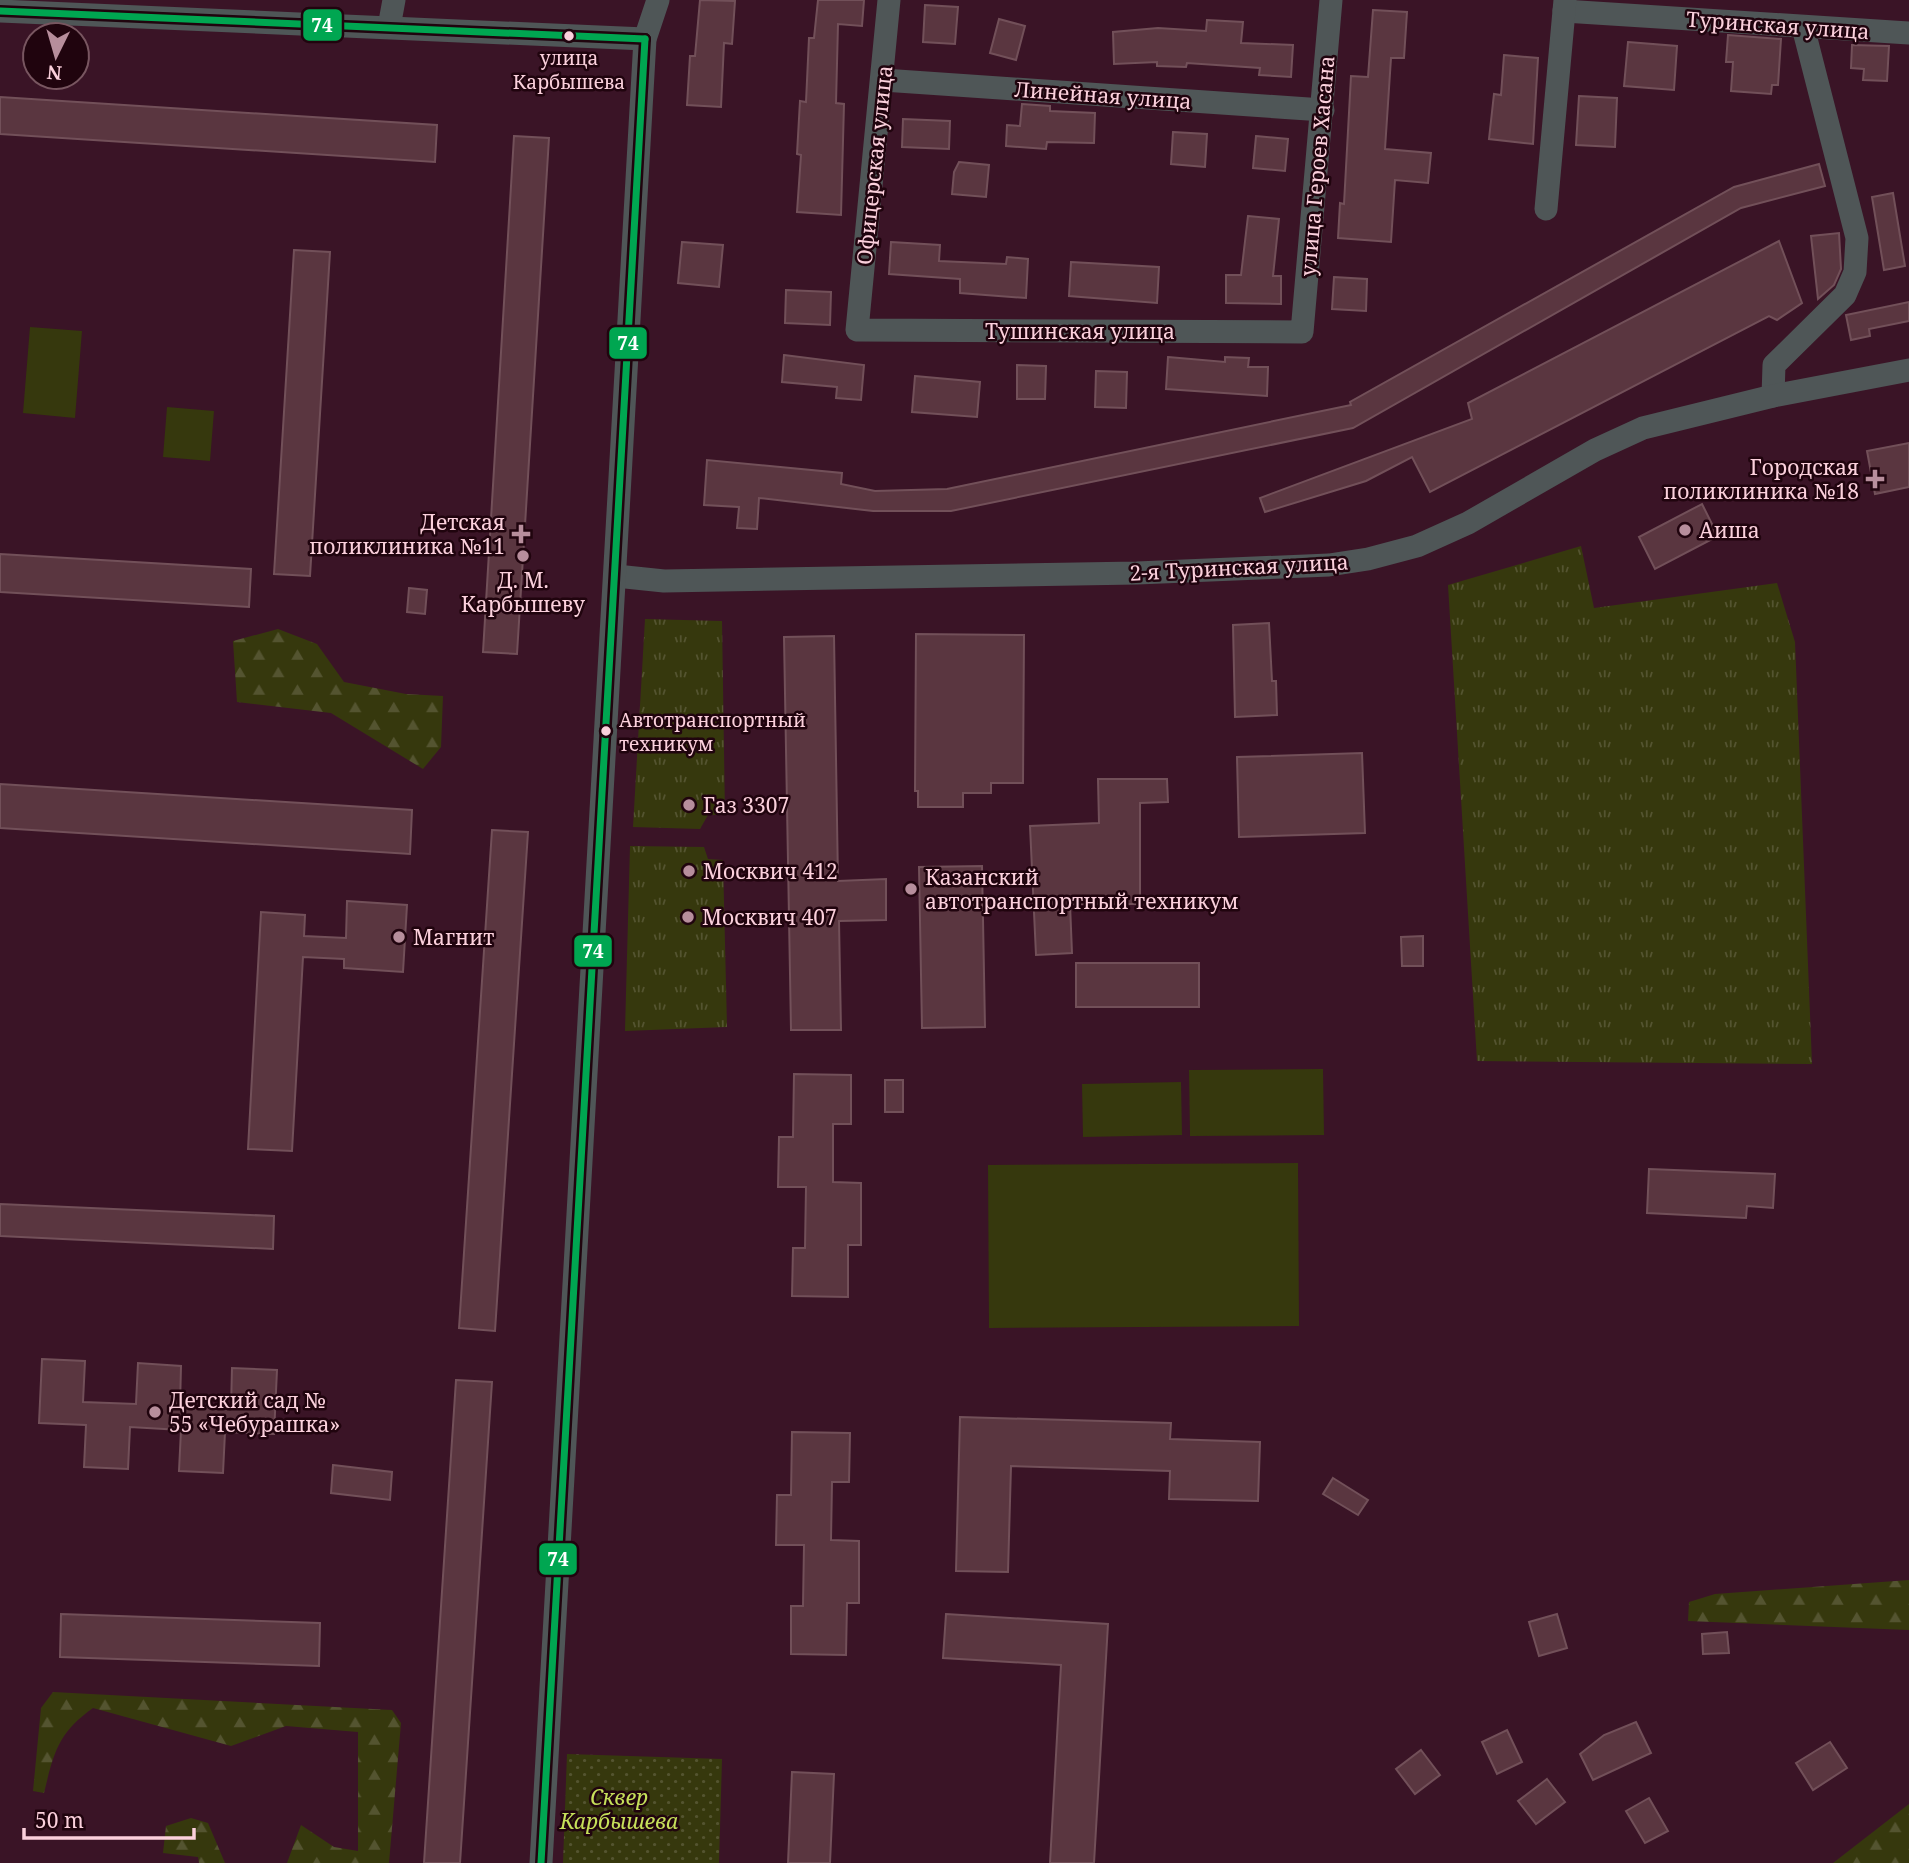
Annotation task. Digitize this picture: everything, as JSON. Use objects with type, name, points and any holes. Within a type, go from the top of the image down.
[{"type":"street","points":[[389,27],[394,0]]},
{"type":"street","points":[[541,1863],[645,38],[658,0]]},
{"type":"street","name":"Офицерская улица","points":[[857,330],[889,0]]},
{"type":"street","name":"улица Героев Хасана","points":[[1302,332],[1331,0]]},
{"type":"street","points":[[1546,209],[1564,5]]},
{"type":"street","name":"Туринская улица","points":[[1564,5],[1803,27],[1909,33]]},
{"type":"street","points":[[0,11],[97,8],[389,27],[645,38]]},
{"type":"street","points":[[1773,396],[1774,365],[1845,295],[1856,272],[1857,238],[1803,27]]},
{"type":"street","name":"Линейная улица","points":[[883,80],[1323,110]]},
{"type":"street","name":"Тушинская улица","points":[[857,330],[1302,332]]},
{"type":"street","name":"2-я Туринская улица","points":[[616,576],[664,581],[1137,573],[1329,565],[1368,559],[1417,546],[1468,523],[1595,450],[1643,428],[1773,396],[1909,370]]},
{"type":"green space","points":[[30,327],[82,331],[75,418],[23,413]]},
{"type":"green space","points":[[167,407],[214,411],[210,461],[163,457]]},
{"type":"green space","points":[[1581,546],[1594,608],[1777,583],[1795,642],[1812,1064],[1477,1061],[1448,585]]},
{"type":"green space","points":[[645,619],[722,621],[725,815],[708,815],[700,829],[633,827]]},
{"type":"green space","points":[[278,629],[317,644],[344,682],[406,694],[443,696],[441,747],[423,769],[331,713],[237,702],[233,641]]},
{"type":"green space","points":[[630,846],[704,847],[708,859],[723,860],[727,1027],[625,1031]]},
{"type":"green space","points":[[1323,1069],[1324,1135],[1190,1136],[1189,1070]]},
{"type":"green space","points":[[1181,1082],[1182,1135],[1083,1137],[1082,1084]]},
{"type":"green space","points":[[1298,1163],[1299,1326],[989,1328],[988,1165]]},
{"type":"green space","points":[[1909,1580],[1909,1630],[1688,1621],[1689,1602],[1715,1594]]},
{"type":"green space","points":[[53,1692],[392,1710],[401,1723],[389,1863],[287,1863],[301,1825],[334,1847],[358,1851],[358,1732],[286,1726],[231,1746],[93,1708],[72,1726],[59,1744],[44,1793],[33,1791],[41,1708]]},
{"type":"green space","name":"Сквер Карбышева","points":[[567,1754],[722,1759],[719,1863],[563,1863]]},
{"type":"green space","points":[[1909,1804],[1909,1863],[1833,1863]]},
{"type":"green space","points":[[191,1818],[208,1823],[225,1863],[199,1863],[198,1857],[163,1853],[166,1826]]},
{"type":"building","points":[[700,0],[735,1],[732,44],[724,43],[721,107],[687,105],[690,56],[695,56]]},
{"type":"building","points":[[818,0],[864,0],[862,26],[838,24],[836,103],[844,104],[841,215],[797,212],[801,155],[797,154],[800,101],[806,102],[809,38],[814,38]]},
{"type":"building","points":[[925,5],[958,7],[955,44],[923,42]]},
{"type":"building","points":[[1373,10],[1407,12],[1404,58],[1391,58],[1385,149],[1431,153],[1428,183],[1395,180],[1391,242],[1338,238],[1340,203],[1344,204],[1351,76],[1368,77]]},
{"type":"building","points":[[999,19],[1025,26],[1016,60],[990,53]]},
{"type":"building","points":[[1207,20],[1243,22],[1241,43],[1293,45],[1291,77],[1259,75],[1260,68],[1187,63],[1186,67],[1157,66],[1157,62],[1114,64],[1113,32],[1158,28],[1206,31]]},
{"type":"building","points":[[1728,35],[1781,39],[1778,85],[1772,85],[1771,94],[1731,91],[1733,62],[1726,62]]},
{"type":"building","points":[[1628,42],[1677,46],[1674,90],[1624,86]]},
{"type":"building","points":[[1852,45],[1889,46],[1887,81],[1863,80],[1864,69],[1851,68]]},
{"type":"building","points":[[1504,55],[1538,58],[1533,144],[1489,139],[1494,94],[1501,95]]},
{"type":"building","points":[[1579,96],[1617,98],[1615,147],[1576,145]]},
{"type":"building","points":[[0,97],[437,125],[435,162],[0,134]]},
{"type":"building","points":[[1022,104],[1050,106],[1050,111],[1095,113],[1094,143],[1047,142],[1046,149],[1006,146],[1007,125],[1020,126]]},
{"type":"building","points":[[903,119],[950,121],[949,149],[902,147]]},
{"type":"building","points":[[1173,132],[1207,134],[1205,167],[1171,164]]},
{"type":"building","points":[[514,136],[549,138],[517,654],[483,652]]},
{"type":"building","points":[[1256,136],[1288,139],[1285,171],[1253,168]]},
{"type":"building","points":[[959,162],[989,165],[986,197],[952,194],[954,172]]},
{"type":"building","points":[[1819,164],[1825,186],[1741,208],[1353,428],[951,511],[873,511],[759,498],[757,529],[737,528],[739,507],[704,505],[707,460],[842,473],[841,484],[875,491],[947,489],[1351,405],[1350,402],[1734,187]]},
{"type":"building","points":[[1893,193],[1905,266],[1884,270],[1872,197]]},
{"type":"building","points":[[1248,216],[1279,219],[1273,276],[1281,276],[1281,304],[1226,303],[1226,275],[1241,275]]},
{"type":"building","points":[[1839,233],[1841,269],[1834,285],[1818,299],[1811,236]]},
{"type":"building","points":[[1779,241],[1802,303],[1777,320],[1769,316],[1430,492],[1412,457],[1366,481],[1265,512],[1260,498],[1472,419],[1468,403]]},
{"type":"building","points":[[682,242],[723,245],[719,287],[678,283]]},
{"type":"building","points":[[891,242],[940,245],[939,261],[1006,264],[1007,257],[1028,259],[1026,298],[960,293],[960,279],[889,274]]},
{"type":"building","points":[[294,250],[330,252],[310,576],[274,574]]},
{"type":"building","points":[[1071,262],[1159,267],[1157,303],[1069,296]]},
{"type":"building","points":[[1334,277],[1367,279],[1366,311],[1332,309]]},
{"type":"building","points":[[786,290],[831,292],[830,325],[785,323]]},
{"type":"building","points":[[1909,302],[1909,321],[1869,329],[1870,336],[1851,340],[1846,315]]},
{"type":"building","points":[[784,355],[864,365],[861,400],[836,398],[837,387],[782,382]]},
{"type":"building","points":[[1168,357],[1225,362],[1225,357],[1249,358],[1248,367],[1268,367],[1267,396],[1166,389]]},
{"type":"building","points":[[1017,365],[1046,366],[1045,399],[1017,399]]},
{"type":"building","points":[[1096,371],[1127,372],[1126,408],[1095,407]]},
{"type":"building","points":[[915,376],[980,382],[977,417],[912,412]]},
{"type":"building","points":[[1909,443],[1909,487],[1875,494],[1867,451]]},
{"type":"building","points":[[1702,504],[1718,536],[1655,569],[1639,537]]},
{"type":"building","points":[[0,554],[251,569],[249,607],[0,592]]},
{"type":"building","points":[[409,588],[427,590],[425,614],[407,612]]},
{"type":"building","points":[[1269,623],[1277,715],[1235,717],[1233,625]]},
{"type":"building","points":[[916,634],[1024,635],[1023,783],[991,783],[991,793],[963,793],[963,807],[918,807],[918,791],[915,791]]},
{"type":"building","points":[[834,636],[838,881],[886,879],[886,920],[839,921],[841,1030],[791,1030],[784,637]]},
{"type":"building","points":[[1362,753],[1365,833],[1239,837],[1237,757]]},
{"type":"building","points":[[1098,779],[1167,779],[1168,802],[1140,803],[1140,904],[1070,904],[1072,953],[1036,955],[1030,826],[1099,823]]},
{"type":"building","points":[[0,784],[412,810],[410,854],[0,828]]},
{"type":"building","points":[[492,830],[528,832],[495,1331],[459,1328]]},
{"type":"building","points":[[982,866],[985,1027],[922,1028],[919,867]]},
{"type":"building","points":[[347,901],[407,905],[403,972],[344,968],[344,959],[303,957],[292,1151],[248,1149],[261,912],[305,915],[304,936],[346,938]]},
{"type":"building","points":[[1423,936],[1423,966],[1402,966],[1401,937]]},
{"type":"building","points":[[1076,963],[1199,963],[1199,1007],[1076,1007]]},
{"type":"building","points":[[794,1074],[851,1075],[851,1124],[833,1124],[833,1182],[861,1183],[861,1245],[848,1245],[848,1297],[792,1296],[793,1248],[805,1248],[806,1187],[778,1187],[779,1137],[793,1137]]},
{"type":"building","points":[[885,1080],[903,1080],[903,1112],[885,1112]]},
{"type":"building","points":[[1649,1169],[1775,1174],[1773,1208],[1747,1206],[1746,1218],[1647,1213]]},
{"type":"building","points":[[0,1204],[274,1216],[273,1249],[0,1236]]},
{"type":"building","points":[[42,1359],[85,1361],[83,1402],[136,1404],[138,1363],[181,1366],[180,1406],[231,1408],[232,1368],[277,1370],[274,1434],[225,1432],[223,1473],[179,1471],[181,1430],[130,1427],[128,1469],[84,1467],[86,1425],[39,1423]]},
{"type":"building","points":[[456,1380],[492,1382],[460,1863],[424,1863]]},
{"type":"building","points":[[960,1417],[1171,1423],[1170,1439],[1260,1442],[1258,1501],[1169,1499],[1170,1471],[1011,1466],[1008,1572],[956,1571]]},
{"type":"building","points":[[792,1432],[850,1433],[849,1482],[832,1482],[831,1540],[859,1541],[859,1603],[847,1603],[846,1655],[791,1654],[791,1606],[803,1606],[804,1545],[776,1545],[777,1495],[791,1495]]},
{"type":"building","points":[[333,1465],[392,1472],[390,1500],[331,1493]]},
{"type":"building","points":[[1333,1478],[1368,1500],[1358,1515],[1323,1494]]},
{"type":"building","points":[[61,1614],[320,1623],[319,1666],[60,1657]]},
{"type":"building","points":[[946,1614],[1108,1624],[1094,1863],[1050,1863],[1061,1665],[943,1658]]},
{"type":"building","points":[[1557,1614],[1567,1648],[1539,1656],[1529,1622]]},
{"type":"building","points":[[1727,1632],[1729,1653],[1703,1654],[1702,1634]]},
{"type":"building","points":[[1636,1722],[1651,1753],[1593,1780],[1580,1754],[1604,1735]]},
{"type":"building","points":[[1507,1730],[1522,1762],[1497,1774],[1482,1742]]},
{"type":"building","points":[[1830,1742],[1847,1768],[1813,1790],[1796,1763]]},
{"type":"building","points":[[1421,1750],[1440,1775],[1415,1794],[1396,1769]]},
{"type":"building","points":[[792,1772],[834,1774],[830,1863],[788,1863]]},
{"type":"building","points":[[1547,1779],[1565,1802],[1536,1824],[1518,1801]]},
{"type":"building","points":[[1649,1798],[1668,1831],[1645,1843],[1626,1811]]},
{"type":"transit line","name":"74","points":[[0,11],[645,39]]},
{"type":"transit line","name":"74","points":[[541,1863],[645,39]]},
{"type":"place","name":"улица Карбышева","points":[[569,36]]},
{"type":"place","name":"Городская поликлиника №18","points":[[1875,479]]},
{"type":"place","name":"Аиша","points":[[1685,530]]},
{"type":"place","name":"Детская поликлиника №11","points":[[521,534]]},
{"type":"place","name":"Д. М. Карбышеву","points":[[523,556]]},
{"type":"place","name":"Автотранспортный техникум","points":[[606,731]]},
{"type":"place","name":"Газ 3307","points":[[689,805]]},
{"type":"place","name":"Москвич 412","points":[[689,871]]},
{"type":"place","name":"Казанский автотранспортный техникум","points":[[911,889]]},
{"type":"place","name":"Москвич 407","points":[[688,917]]},
{"type":"place","name":"Магнит","points":[[399,937]]},
{"type":"place","name":"Детский сад № 55 «Чебурашка»","points":[[155,1412]]}]
